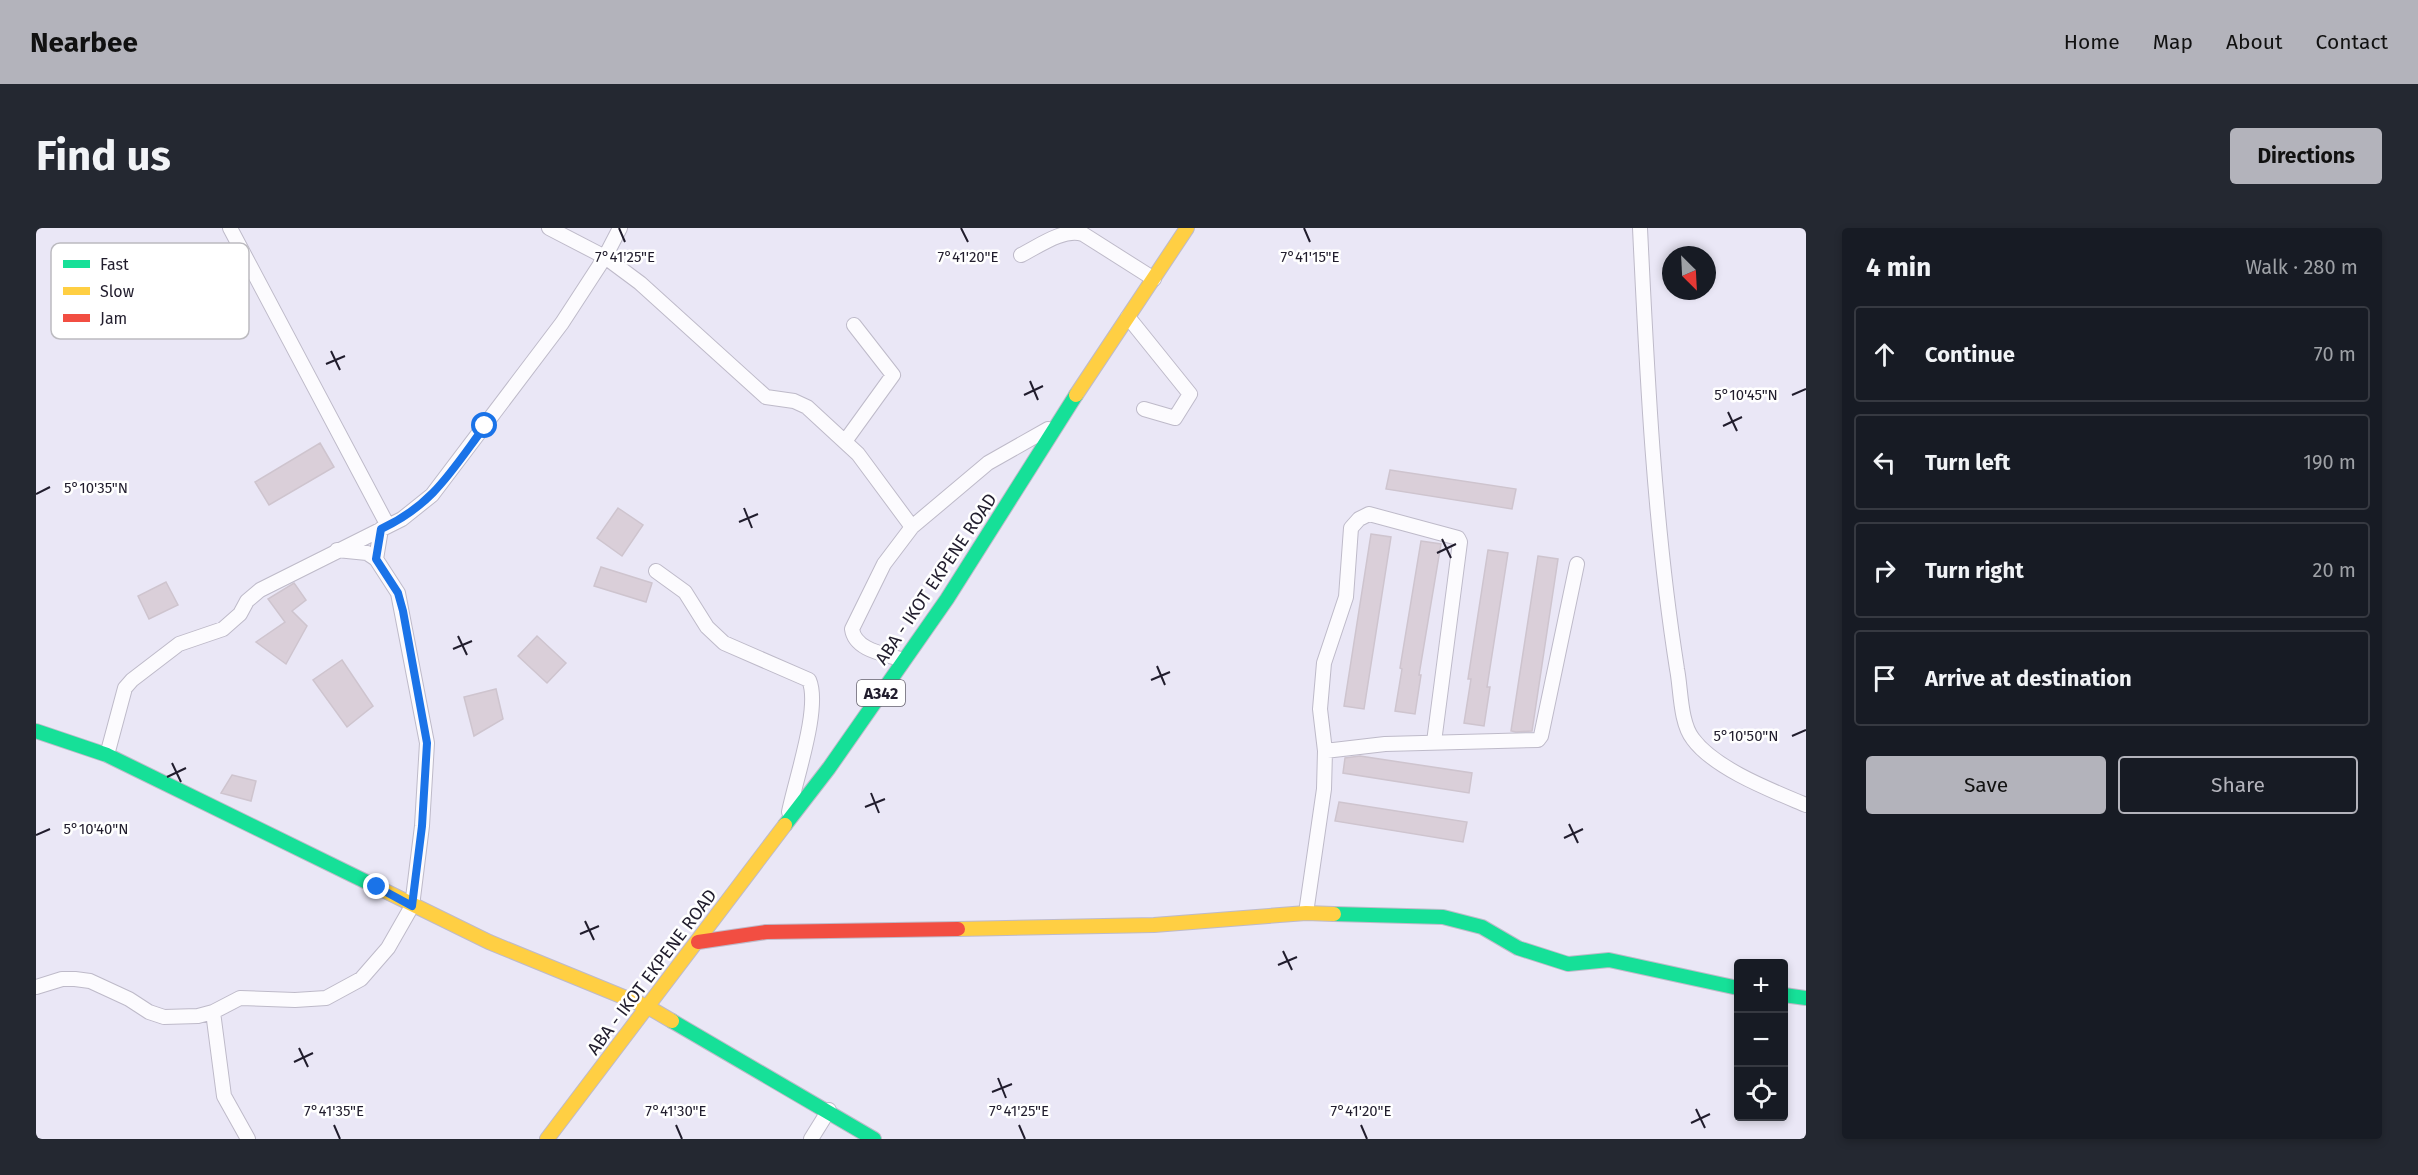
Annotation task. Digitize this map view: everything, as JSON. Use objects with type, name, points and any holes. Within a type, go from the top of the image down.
[{"type":"main road","name":"ABA - IKOT EKPENE ROAD","points":[[547,1139],[787,823],[904,660],[947,598],[1186,228]]},
{"type":"main road","points":[[36,731],[107,755],[489,942],[648,1007],[829,1110],[874,1139]]},
{"type":"main road","points":[[698,942],[766,932],[1154,925],[1306,913],[1443,917],[1482,927],[1518,948],[1568,964],[1609,960],[1734,987]]},
{"type":"main road","points":[[1788,996],[1806,998]]},
{"type":"street","points":[[230,228],[238,243]]},
{"type":"street","points":[[549,228],[605,257],[640,283],[766,397],[794,401],[807,406],[846,440],[912,526]]},
{"type":"street","points":[[107,755],[125,688],[139,673],[179,644],[223,629],[240,614],[247,601],[260,590],[385,527],[417,509],[432,495],[555,332],[605,257],[620,228]]},
{"type":"street","points":[[1640,228],[1653,447],[1672,639],[1687,730],[1699,746],[1731,769],[1761,786],[1806,805]]},
{"type":"street","points":[[1021,255],[1075,231],[1154,279]]},
{"type":"street","points":[[249,265],[385,527],[376,559]]},
{"type":"street","points":[[1128,317],[1190,394],[1175,418],[1144,409]]},
{"type":"street","points":[[846,440],[893,375],[854,326]]},
{"type":"street","points":[[904,660],[861,646],[856,641],[852,629],[884,564],[912,526],[988,463],[1058,424]]},
{"type":"street","points":[[1306,913],[1324,789],[1325,751],[1320,709],[1324,663],[1346,597],[1351,528],[1369,513],[1458,538],[1460,542],[1434,742]]},
{"type":"street","points":[[36,987],[62,979],[75,978],[90,981],[129,999],[149,1012],[164,1017],[198,1016],[213,1012],[240,998],[295,1000],[326,998],[361,979],[388,948],[412,906],[422,826],[427,743],[398,593],[376,559],[367,553],[337,550]]},
{"type":"street","points":[[1325,751],[1385,744],[1535,740],[1541,736],[1577,564]]},
{"type":"street","points":[[656,571],[685,592],[707,627],[724,643],[809,680],[813,690],[810,728],[798,769],[787,823]]},
{"type":"street","points":[[213,1012],[224,1096],[249,1139]]},
{"type":"street","points":[[811,1139],[829,1110]]},
{"type":"building","points":[[320,443],[334,467],[269,505],[255,482]]},
{"type":"building","points":[[1390,470],[1516,489],[1512,509],[1386,489]]},
{"type":"building","points":[[618,508],[643,525],[622,556],[597,538]]},
{"type":"building","points":[[1371,534],[1391,537],[1364,709],[1344,706]]},
{"type":"building","points":[[1421,541],[1441,544],[1419,675],[1421,675],[1415,714],[1395,711]]},
{"type":"building","points":[[1488,550],[1508,553],[1487,687],[1490,687],[1484,726],[1464,723],[1471,679],[1468,679]]},
{"type":"building","points":[[1538,556],[1558,559],[1532,731],[1516,732],[1511,731]]},
{"type":"building","points":[[601,567],[652,583],[646,602],[594,586]]},
{"type":"building","points":[[166,582],[178,605],[149,619],[138,596]]},
{"type":"building","points":[[294,583],[306,600],[292,611],[307,626],[286,664],[256,642],[285,622],[268,599]]},
{"type":"building","points":[[537,636],[566,663],[547,683],[518,656]]},
{"type":"building","points":[[342,660],[373,706],[347,727],[313,680]]},
{"type":"building","points":[[496,689],[503,719],[474,736],[464,697]]},
{"type":"building","points":[[1360,756],[1472,773],[1469,793],[1343,773],[1345,758]]},
{"type":"building","points":[[232,775],[256,781],[251,801],[221,793]]},
{"type":"building","points":[[1339,802],[1467,822],[1463,842],[1335,821]]},
{"type":"traffic: fast","points":[[785,825],[829,768],[947,599],[1076,395]]},
{"type":"traffic: fast","points":[[36,731],[107,755],[381,889]]},
{"type":"traffic: fast","points":[[1334,914],[1443,917],[1482,927],[1518,948],[1568,964],[1609,960],[1734,987]]},
{"type":"traffic: fast","points":[[1788,996],[1806,998]]},
{"type":"traffic: fast","points":[[672,1021],[874,1139]]},
{"type":"traffic: slow","points":[[1076,395],[1187,228]]},
{"type":"traffic: slow","points":[[547,1139],[785,825]]},
{"type":"traffic: slow","points":[[381,889],[489,942],[648,1007],[672,1021]]},
{"type":"traffic: slow","points":[[958,929],[1154,925],[1306,913],[1334,914]]},
{"type":"traffic: jam","points":[[698,942],[766,932],[958,929]]},
{"type":"route","points":[[377,887],[412,906],[422,826],[427,743],[403,611],[398,593],[376,559],[381,529],[417,509],[432,495],[485,426]]}]
